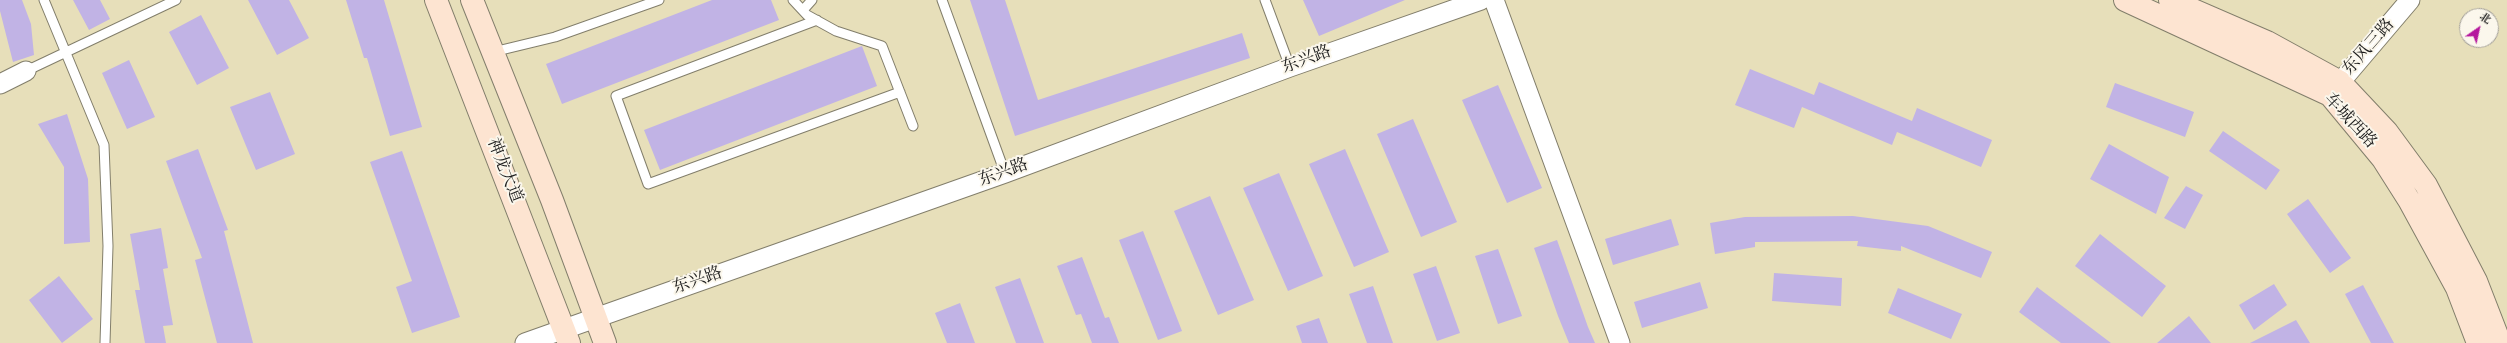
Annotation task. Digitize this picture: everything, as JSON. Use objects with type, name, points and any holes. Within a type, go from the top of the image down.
[{"type":"main road","name":"神龙大道","points":[[436,0],[566,336]]},
{"type":"main road","name":"神龙大道","points":[[472,0],[605,343]]},
{"type":"main road","name":"车城西路","points":[[2125,0],[2335,89],[2409,200],[2457,288],[2478,343]]},
{"type":"main road","name":"车城西路","points":[[2170,0],[2267,42],[2335,89],[2387,132],[2426,185],[2476,281],[2500,343]]},
{"type":"street","name":"东兴路","points":[[525,343],[566,336],[596,318],[1005,174],[1290,66],[1481,0]]},
{"type":"street","points":[[1494,0],[1620,343]]},
{"type":"street","name":"东风三路","points":[[2335,89],[2410,0]]},
{"type":"street","points":[[0,84],[26,71]]},
{"type":"lane","points":[[44,0],[104,145],[108,246],[105,343]]},
{"type":"lane","points":[[26,71],[176,0]]},
{"type":"lane","points":[[493,52],[555,37],[659,0]]},
{"type":"lane","points":[[793,0],[803,10],[836,31],[882,46],[913,126]]},
{"type":"lane","points":[[803,10],[812,0]]},
{"type":"lane","points":[[942,0],[1005,174]]},
{"type":"lane","points":[[1265,0],[1290,66]]},
{"type":"lane","points":[[817,20],[616,96],[648,184],[900,92]]},
{"type":"building","points":[[0,0],[22,0],[31,24],[34,55],[13,62],[0,11]]},
{"type":"building","points":[[73,0],[100,0],[110,19],[89,30]]},
{"type":"building","points":[[248,0],[289,0],[309,38],[277,55]]},
{"type":"building","points":[[346,0],[384,0],[422,127],[390,136],[367,58],[364,58]]},
{"type":"building","points":[[712,0],[771,0],[779,20],[562,104],[546,64]]},
{"type":"building","points":[[970,0],[1005,0],[1038,100],[1242,33],[1250,58],[1015,136]]},
{"type":"building","points":[[1303,0],[1405,0],[1319,36]]},
{"type":"building","points":[[201,15],[229,68],[197,85],[169,32]]},
{"type":"building","points":[[862,46],[877,86],[660,170],[644,130]]},
{"type":"building","points":[[129,60],[155,117],[127,129],[102,73]]},
{"type":"building","points":[[1750,69],[1814,95],[1819,82],[1912,121],[1917,108],[1992,140],[1981,167],[1897,132],[1892,145],[1802,107],[1794,128],[1735,105]]},
{"type":"building","points":[[2115,83],[2194,112],[2185,137],[2106,107]]},
{"type":"building","points":[[1498,85],[1542,188],[1507,203],[1462,100]]},
{"type":"building","points":[[270,92],[295,154],[256,170],[230,107]]},
{"type":"building","points":[[67,114],[88,179],[90,242],[64,244],[64,167],[38,124]]},
{"type":"building","points":[[1413,119],[1457,222],[1421,237],[1377,134]]},
{"type":"building","points":[[2223,131],[2280,170],[2266,190],[2209,151]]},
{"type":"building","points":[[2109,144],[2169,177],[2156,214],[2090,179]]},
{"type":"building","points":[[198,149],[228,230],[224,231],[253,343],[217,343],[195,260],[202,258],[166,161]]},
{"type":"building","points":[[1345,149],[1389,252],[1354,267],[1309,164]]},
{"type":"building","points":[[402,151],[460,317],[412,333],[396,287],[412,281],[370,162]]},
{"type":"building","points":[[1279,173],[1323,276],[1288,291],[1243,188]]},
{"type":"building","points":[[2186,186],[2203,195],[2185,229],[2164,218]]},
{"type":"building","points":[[1210,196],[1254,300],[1218,315],[1174,211]]},
{"type":"building","points":[[2308,199],[2351,258],[2330,273],[2287,214]]},
{"type":"building","points":[[1853,216],[1928,226],[1992,252],[1981,278],[1901,246],[1901,251],[1857,246],[1858,241],[1755,242],[1755,247],[1715,254],[1710,223],[1745,217]]},
{"type":"building","points":[[1671,219],[1679,245],[1613,265],[1605,239]]},
{"type":"building","points":[[161,228],[168,268],[163,269],[173,325],[163,326],[166,343],[145,343],[135,290],[140,290],[130,234]]},
{"type":"building","points":[[1143,231],[1182,331],[1158,340],[1119,240]]},
{"type":"building","points":[[2100,234],[2166,286],[2142,317],[2075,266]]},
{"type":"building","points":[[1557,240],[1595,343],[1569,343],[1558,316],[1534,248]]},
{"type":"building","points":[[1498,249],[1522,316],[1498,324],[1475,256]]},
{"type":"building","points":[[1082,257],[1105,318],[1109,317],[1119,343],[1092,343],[1081,314],[1076,315],[1057,266]]},
{"type":"building","points":[[1436,266],[1460,333],[1437,341],[1413,274]]},
{"type":"building","points":[[1774,273],[1842,278],[1841,306],[1772,301]]},
{"type":"building","points":[[59,276],[93,319],[62,343],[29,300]]},
{"type":"building","points":[[1020,278],[1044,343],[1016,343],[995,287]]},
{"type":"building","points":[[1700,282],[1708,308],[1642,328],[1634,302]]},
{"type":"building","points":[[2274,284],[2287,305],[2254,330],[2239,305]]},
{"type":"building","points":[[2363,285],[2394,343],[2371,343],[2345,294]]},
{"type":"building","points":[[1373,286],[1393,343],[1367,343],[1349,294]]},
{"type":"building","points":[[2037,287],[2111,343],[2061,343],[2019,312]]},
{"type":"building","points":[[1898,288],[1962,314],[1951,339],[1888,313]]},
{"type":"building","points":[[960,303],[975,343],[947,343],[935,313]]},
{"type":"building","points":[[2189,316],[2211,343],[2157,343]]},
{"type":"building","points":[[1319,318],[1328,343],[1302,343],[1296,326]]},
{"type":"building","points":[[2296,320],[2310,343],[2250,343]]}]
